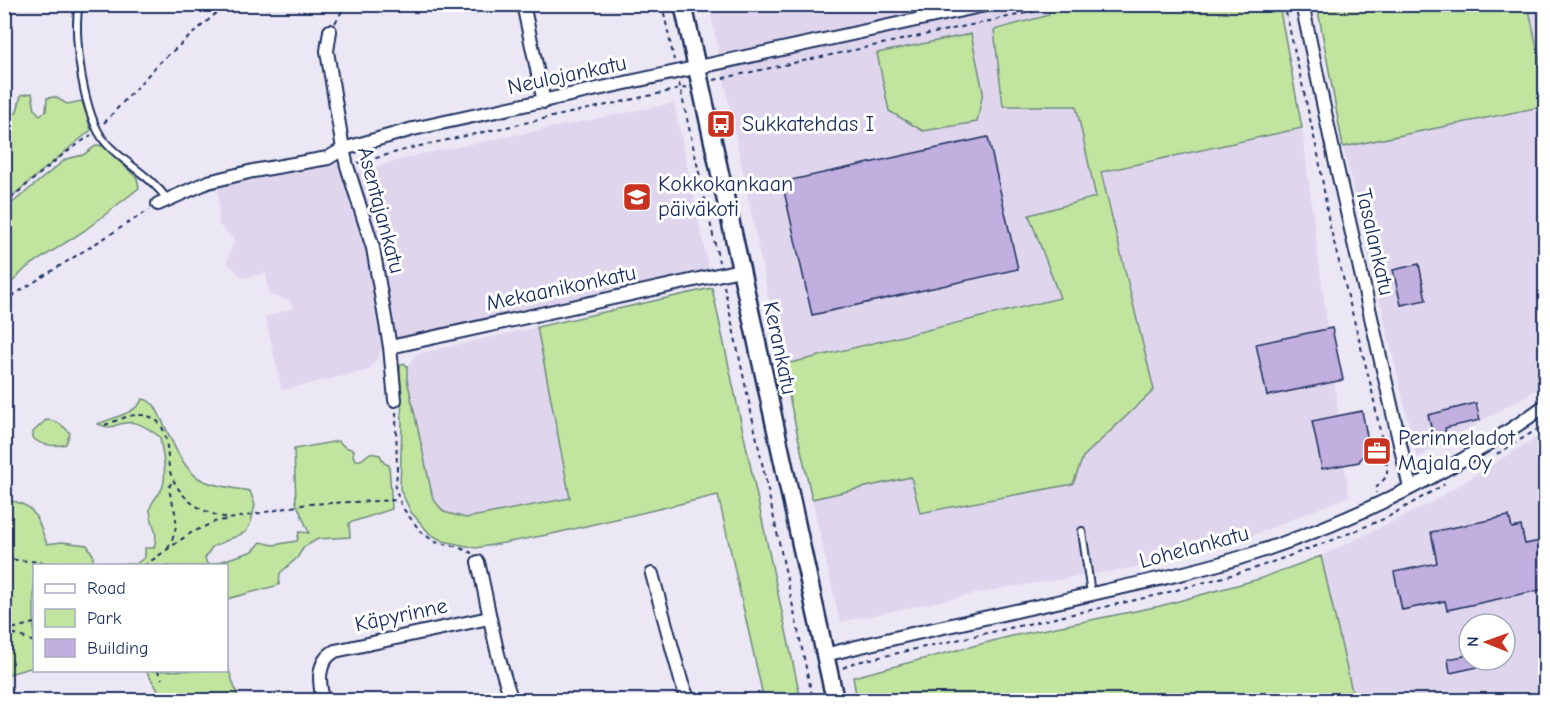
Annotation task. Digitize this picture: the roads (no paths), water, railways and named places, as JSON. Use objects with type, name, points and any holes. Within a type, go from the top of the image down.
[{"type":"street","points":[[523,4],[544,102]]},
{"type":"street","name":"Kerankatu","points":[[683,4],[835,700]]},
{"type":"street","name":"Neulojankatu","points":[[163,201],[208,182],[328,158],[343,149],[413,129],[677,73],[698,76],[990,4]]},
{"type":"street","name":"Tasalankatu","points":[[1302,4],[1410,488]]},
{"type":"street","name":"Asentajankatu","points":[[330,31],[327,51],[343,149],[346,166],[373,249],[390,347],[395,400]]},
{"type":"street","name":"Mekaanikonkatu","points":[[390,347],[740,270]]},
{"type":"street","name":"Lohelankatu","points":[[825,655],[1153,580],[1254,553],[1348,518],[1410,488],[1505,434],[1545,405]]},
{"type":"street","points":[[478,562],[492,638],[512,700]]},
{"type":"street","points":[[652,574],[682,684],[689,700]]},
{"type":"street","name":"Käpyrinne","points":[[323,700],[320,678],[328,655],[345,648],[489,618]]},
{"type":"lane","points":[[79,4],[76,20],[80,60],[87,98],[97,130],[120,155],[158,185],[163,201]]},
{"type":"lane","points":[[1082,531],[1091,594]]},
{"type":"place","name":"Sukkatehdas I","points":[[721,124]]},
{"type":"place","name":"Kokkokankaan päiväkoti","points":[[637,197]]},
{"type":"place","name":"Perinneladot Majala Oy","points":[[1377,451]]}]
